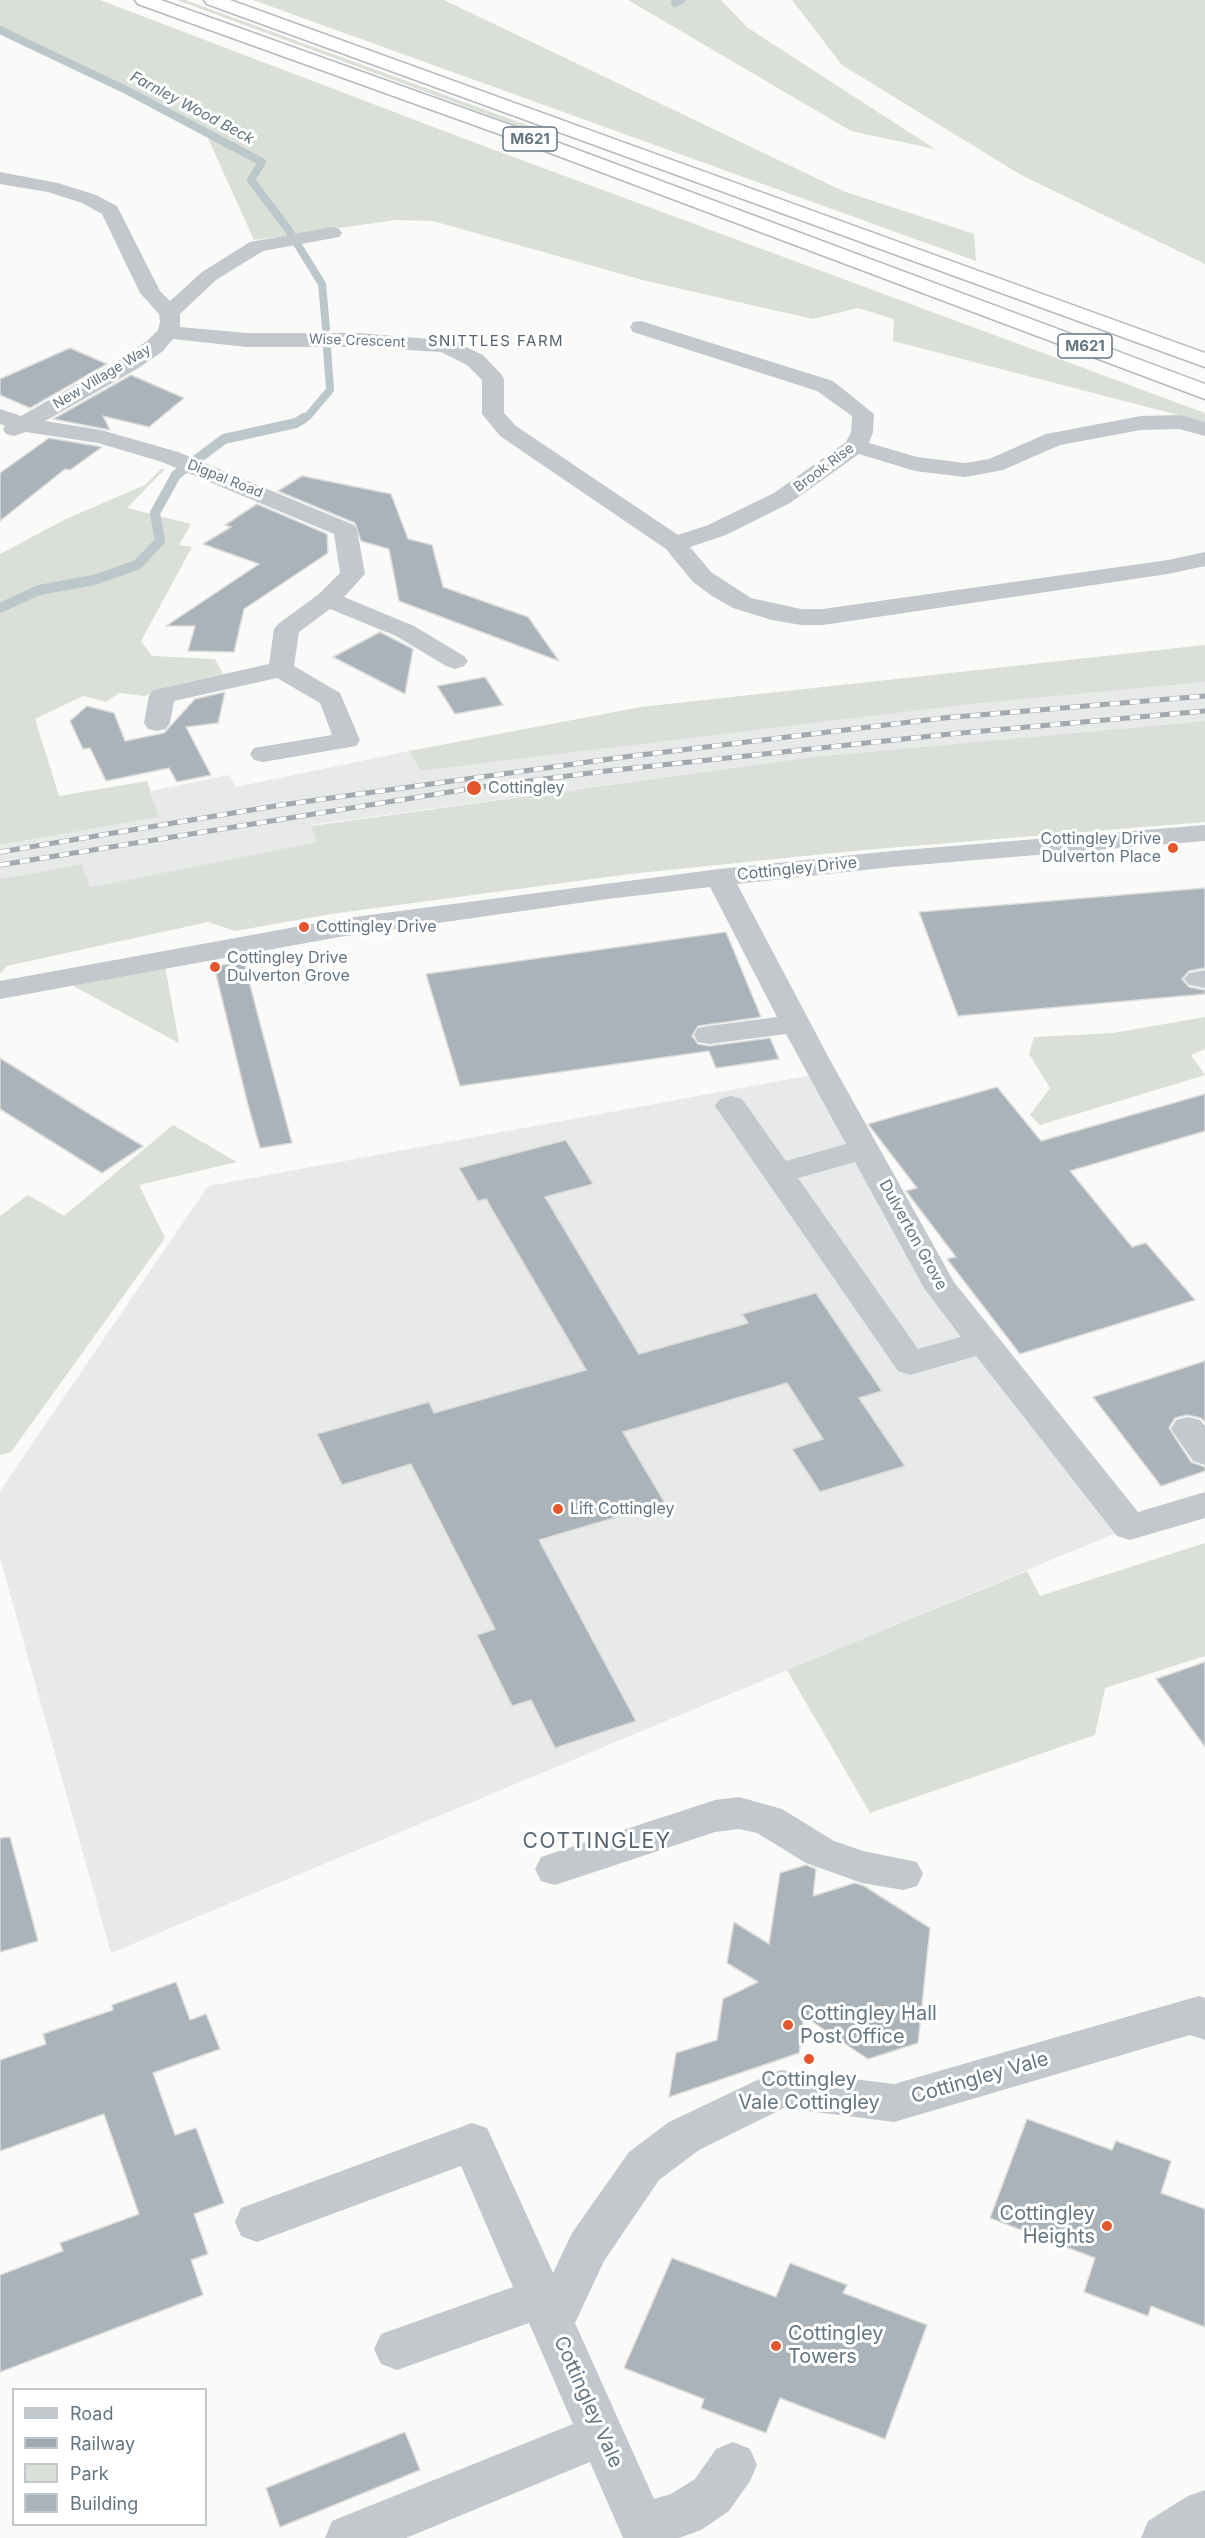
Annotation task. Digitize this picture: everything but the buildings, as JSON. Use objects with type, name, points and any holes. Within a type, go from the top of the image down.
[{"type":"highway","name":"M621","points":[[144,0],[520,135],[1205,392]]},
{"type":"highway","name":"M621","points":[[213,0],[1205,360]]},
{"type":"street","points":[[0,178],[61,190],[88,199],[110,210],[168,322]]},
{"type":"street","name":"New Village Way","points":[[0,438],[11,420],[129,364],[155,346],[168,322],[209,276],[257,246],[332,233]]},
{"type":"street","name":"Wise Crescent","points":[[168,322],[247,340],[359,340],[445,346],[475,360],[493,379],[493,414],[508,430],[675,544],[702,577],[728,595],[757,608],[801,617],[875,610],[1168,567],[1205,559]]},
{"type":"street","name":"Brook Rise","points":[[640,327],[825,386],[863,414],[862,432],[856,447],[782,498],[717,530],[675,544]]},
{"type":"street","name":"Digpal Road","points":[[11,420],[101,437],[170,457],[345,530],[353,574],[328,599],[287,629],[281,669]]},
{"type":"street","points":[[856,447],[915,464],[965,470],[995,465],[1054,439],[1141,423],[1180,422],[1205,429]]},
{"type":"street","points":[[328,599],[405,631],[455,661]]},
{"type":"street","points":[[157,723],[162,696],[281,669],[331,699],[347,740],[263,754]]},
{"type":"street","name":"Cottingley Drive","points":[[0,990],[339,928],[488,906],[719,877],[1205,833]]},
{"type":"street","name":"Dulverton Grove","points":[[719,877],[795,1024],[941,1288],[1130,1527],[1205,1505]]},
{"type":"street","points":[[709,1035],[795,1024]]},
{"type":"street","points":[[731,1106],[918,1373],[983,1342]]},
{"type":"street","points":[[778,1173],[864,1149]]},
{"type":"street","points":[[555,1869],[715,1816],[739,1813],[768,1820],[820,1852],[862,1867],[903,1874]]},
{"type":"street","name":"Cottingley Vale","points":[[645,2532],[547,2310],[644,2166],[684,2136],[781,2089],[894,2103],[1202,2018]]},
{"type":"street","points":[[257,2222],[472,2142],[547,2310],[397,2349]]},
{"type":"street","points":[[349,2538],[603,2434]]},
{"type":"street","points":[[645,2532],[684,2513],[712,2495],[733,2465]]},
{"type":"street","points":[[1165,2538],[1205,2513]]},
{"type":"shaded area","points":[[1205,682],[1205,721],[812,757],[311,825],[318,842],[90,887],[82,864],[0,879],[0,845],[158,817],[151,791],[229,775],[236,787],[409,751],[420,771],[972,704]]},
{"type":"shaded area","name":"Lift Cottingley","points":[[823,1073],[941,1288],[1130,1527],[111,1953],[0,1558],[0,1491],[208,1186]]},
{"type":"green space","points":[[0,0],[100,0],[465,139],[1205,413],[1205,422],[893,341],[894,319],[858,308],[813,319],[646,281],[433,221],[396,220],[254,240],[207,136],[0,27]]},
{"type":"green space","points":[[177,0],[185,0],[546,132],[537,133]]},
{"type":"green space","points":[[253,0],[444,0],[843,191],[974,234],[976,261]]},
{"type":"green space","points":[[628,0],[721,0],[748,28],[935,149],[851,131]]},
{"type":"green space","points":[[792,0],[1205,0],[1205,264],[1021,175],[842,65]]},
{"type":"green space","points":[[161,469],[165,469],[127,508],[191,524],[179,545],[192,547],[141,641],[152,656],[215,659],[223,674],[165,687],[145,696],[119,693],[106,702],[83,696],[35,719],[59,796],[147,781],[159,817],[0,845],[0,554],[66,519],[145,485]]},
{"type":"green space","points":[[1205,645],[1205,682],[972,704],[420,771],[409,751],[641,707]]},
{"type":"green space","points":[[1205,721],[1205,822],[863,850],[630,874],[331,914],[235,931],[208,922],[7,966],[0,974],[0,879],[82,864],[90,887],[317,842],[311,826],[812,757]]},
{"type":"green space","points":[[164,960],[179,1043],[60,979]]},
{"type":"green space","points":[[1205,1017],[1205,1049],[1191,1055],[1205,1075],[1040,1125],[1030,1115],[1050,1088],[1029,1054],[1034,1037],[1113,1033]]},
{"type":"green space","points":[[173,1125],[237,1162],[139,1185],[165,1238],[11,1452],[0,1455],[0,1216],[28,1195],[64,1216]]},
{"type":"green space","points":[[1205,1543],[1205,1656],[1105,1688],[1095,1735],[870,1813],[787,1670],[1027,1571],[1040,1596]]},
{"type":"waterway","name":"Farnley Wood Beck","points":[[675,3],[681,0]]},
{"type":"waterway","name":"Farnley Wood Beck","points":[[0,30],[128,91],[262,162],[251,180],[288,229],[322,284],[326,328]]},
{"type":"waterway","name":"Farnley Wood Beck","points":[[301,420],[308,416],[330,390],[327,348]]},
{"type":"waterway","name":"Farnley Wood Beck","points":[[0,608],[39,590],[94,580],[137,565],[160,541],[155,513],[176,475],[224,439],[296,423],[304,418]]},
{"type":"railway","points":[[0,852],[281,805],[624,757],[943,718],[1205,696]]},
{"type":"railway","points":[[0,865],[474,788],[606,771],[950,734],[1205,711]]},
{"type":"place","name":"Cottingley","points":[[474,788]]},
{"type":"place","name":"Cottingley Drive Dulverton Place","points":[[1173,848]]},
{"type":"place","name":"Cottingley Drive","points":[[304,927]]},
{"type":"place","name":"Cottingley Drive Dulverton Grove","points":[[215,967]]},
{"type":"place","name":"Lift Cottingley","points":[[558,1509]]},
{"type":"place","name":"Cottingley Hall Post Office","points":[[788,2025]]},
{"type":"place","name":"Cottingley Vale Cottingley","points":[[809,2059]]},
{"type":"place","name":"Cottingley Heights","points":[[1107,2226]]},
{"type":"place","name":"Cottingley Towers","points":[[776,2346]]},
{"type":"district","name":"SNITTLES FARM","points":[[496,341]]},
{"type":"district","name":"COTTINGLEY","points":[[597,1842]]}]
